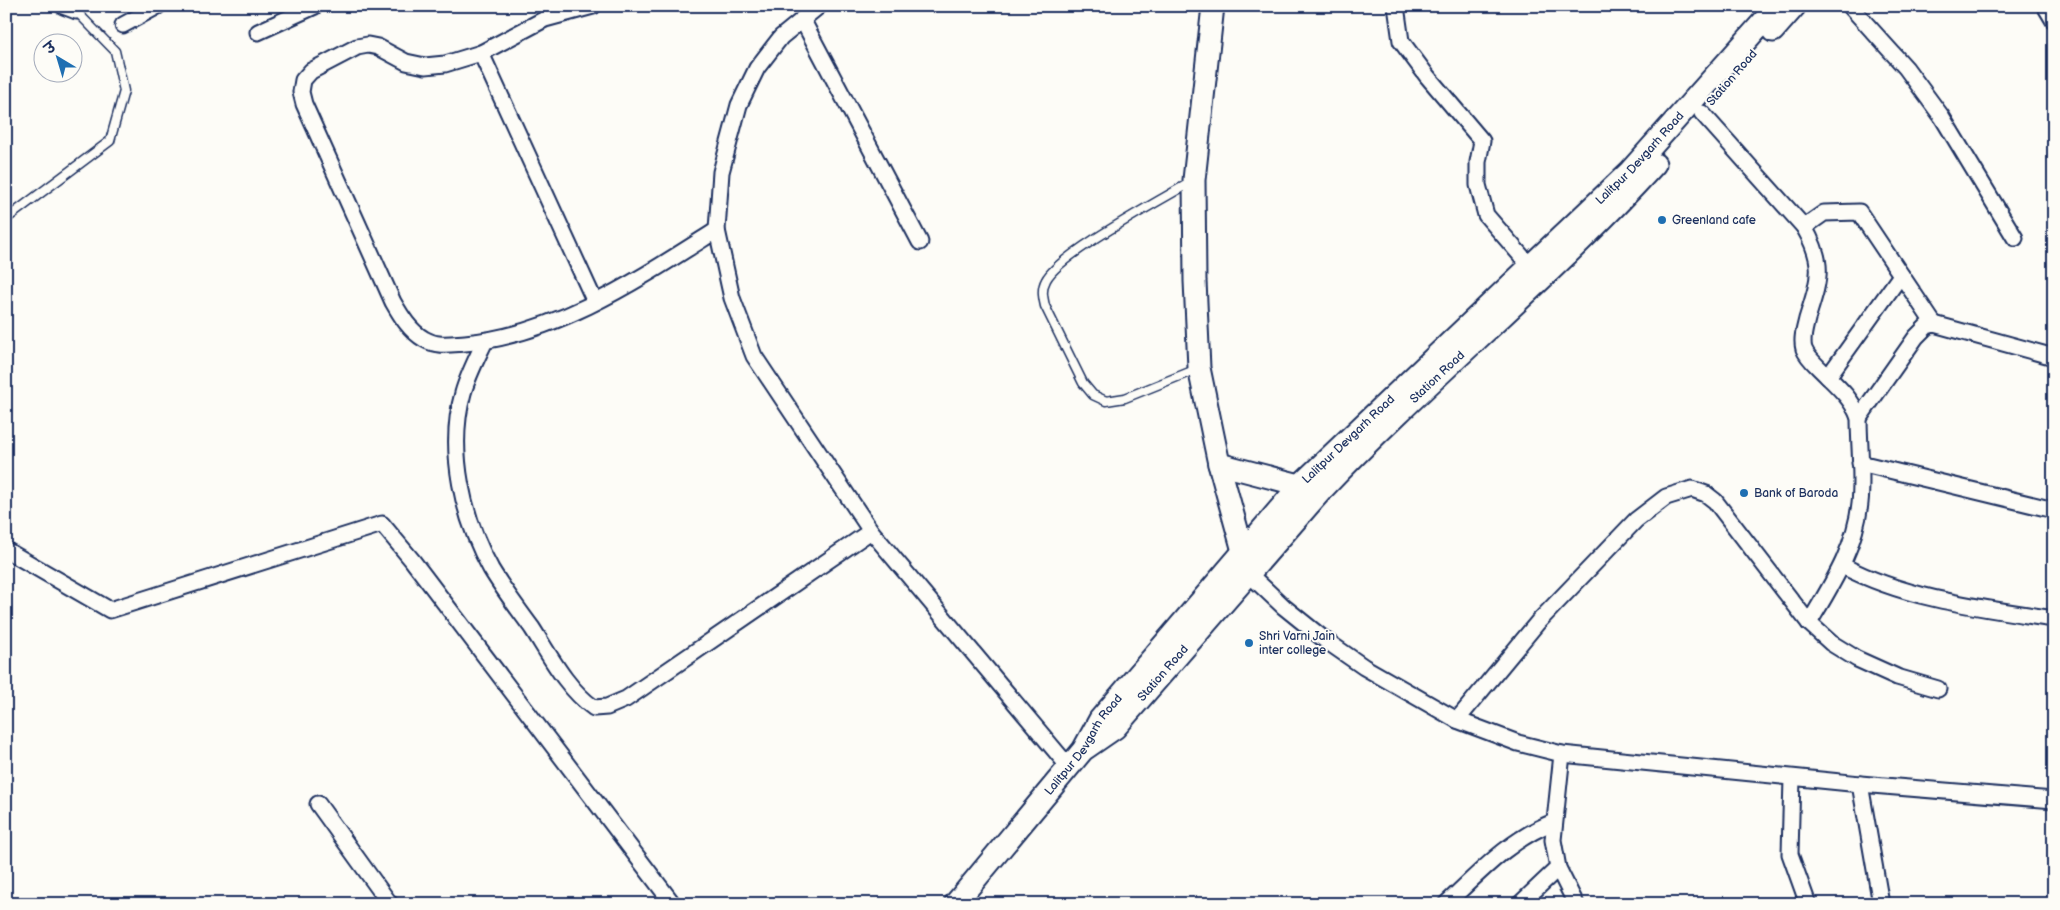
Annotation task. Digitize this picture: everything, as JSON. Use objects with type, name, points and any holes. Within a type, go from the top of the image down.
[{"type":"main road","points":[[1213,6],[1194,180],[1195,281],[1199,368],[1219,464],[1249,574]]},
{"type":"main road","name":"Lalitpur Devgarh Road","points":[[955,904],[1084,750],[1100,719],[1300,485],[1630,171],[1777,6]]},
{"type":"main road","name":"Station Road","points":[[1084,750],[1115,728],[1320,491],[1354,456],[1622,199],[1702,113],[1795,6]]},
{"type":"main road","points":[[1219,464],[1320,491]]},
{"type":"street","points":[[122,25],[158,6]]},
{"type":"street","points":[[258,32],[315,6]]},
{"type":"street","points":[[593,6],[545,19],[481,53],[445,64],[425,66],[406,62],[378,47],[357,47],[311,71],[303,80],[301,92],[304,104],[393,302],[412,330],[425,340],[440,345],[485,341],[556,321],[654,270],[717,230]]},
{"type":"street","points":[[819,6],[781,37],[756,68],[739,105],[721,172],[717,230],[732,298],[754,356],[871,531],[1069,767]]},
{"type":"street","points":[[1396,6],[1401,41],[1427,76],[1482,141],[1478,162],[1478,185],[1486,215],[1530,266]]},
{"type":"street","points":[[1850,6],[1906,68],[1942,118],[2015,238]]},
{"type":"street","points":[[2045,6],[2054,21]]},
{"type":"street","points":[[802,18],[920,242]]},
{"type":"street","points":[[481,53],[595,302]]},
{"type":"street","points":[[1702,113],[1804,227],[1814,244],[1819,262],[1819,282],[1803,334],[1804,349],[1814,363],[1843,391],[1855,408],[1858,418],[1861,502],[1856,527],[1843,566],[1809,623]]},
{"type":"street","points":[[1804,227],[1824,213],[1859,212],[1934,324]]},
{"type":"street","points":[[1828,377],[1901,275]]},
{"type":"street","points":[[1858,418],[1916,337],[1927,326],[1934,324],[2054,356]]},
{"type":"street","points":[[485,341],[462,394],[458,430],[458,469],[464,508],[478,543],[492,570],[565,678],[583,700],[594,708],[607,707],[626,699],[871,531]]},
{"type":"street","points":[[1860,463],[2054,510]]},
{"type":"street","points":[[1458,720],[1538,622],[1636,520],[1666,497],[1692,489],[1706,494],[1715,501],[1809,623],[1831,643],[1857,659],[1897,677],[1938,688]]},
{"type":"street","points":[[6,550],[110,610],[382,524],[412,560],[673,904]]},
{"type":"street","points":[[1843,566],[1863,576],[1906,591],[1974,607],[2054,619]]},
{"type":"street","points":[[1249,574],[1284,607],[1325,640],[1364,666],[1458,720],[1518,742],[1562,754],[1792,778],[2054,800]]},
{"type":"street","points":[[1562,754],[1553,840],[1558,868],[1576,904]]},
{"type":"street","points":[[1792,778],[1790,854],[1808,904]]},
{"type":"street","points":[[1860,784],[1880,904]]},
{"type":"street","points":[[318,804],[390,904]]},
{"type":"street","points":[[1446,904],[1512,844],[1534,830],[1554,822]]},
{"type":"street","points":[[1520,904],[1558,868]]},
{"type":"lane","points":[[6,219],[110,141],[124,91],[115,51],[72,8]]},
{"type":"lane","points":[[1194,180],[1078,250],[1055,268],[1046,280],[1042,292],[1045,306],[1083,383],[1093,395],[1106,401],[1125,398],[1199,368]]},
{"type":"place","name":"Greenland cafe","points":[[1662,220]]},
{"type":"place","name":"Bank of Baroda","points":[[1744,493]]},
{"type":"place","name":"Shri Varni Jain inter college","points":[[1249,643]]}]
